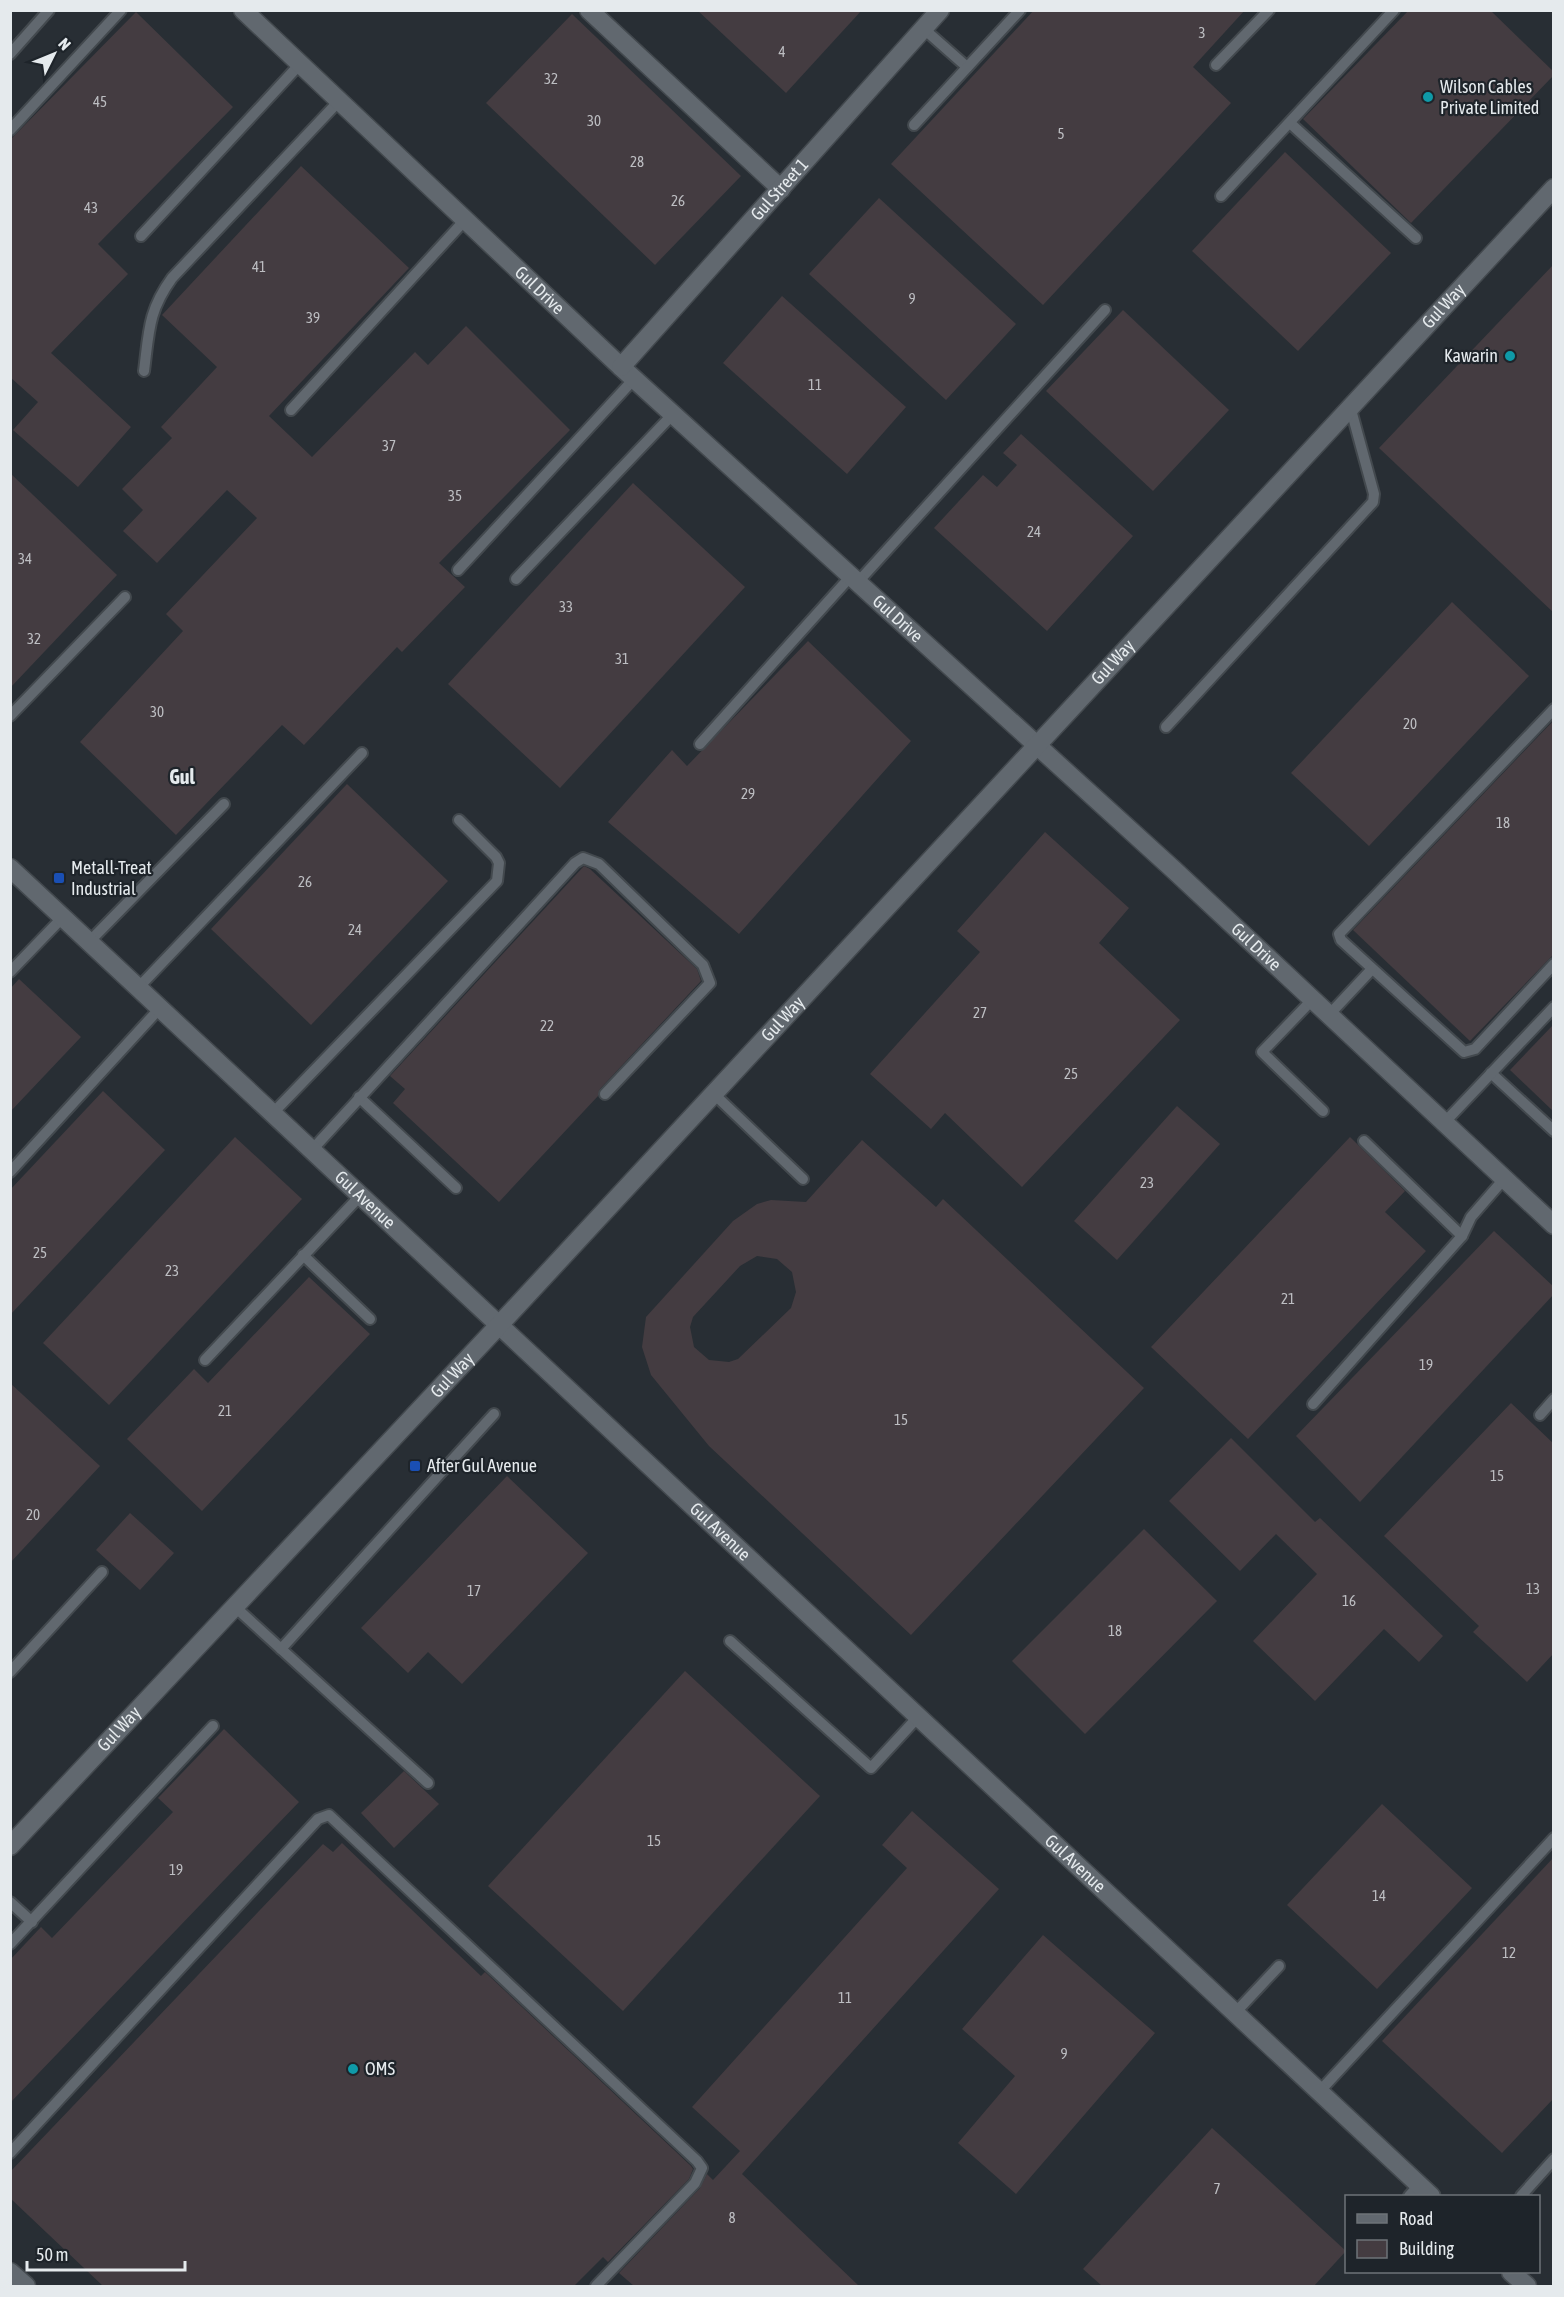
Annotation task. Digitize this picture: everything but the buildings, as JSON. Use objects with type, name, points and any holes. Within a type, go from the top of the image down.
[{"type":"street","name":"Gul Drive","points":[[243,10],[628,373],[1035,744],[1554,1225]]},
{"type":"street","points":[[589,10],[781,189]]},
{"type":"street","name":"Gul Street 1","points":[[628,373],[781,189],[940,10]]},
{"type":"street","name":"Gul Way","points":[[10,1846],[233,1605],[498,1326],[1035,744],[1554,188]]},
{"type":"street","name":"Gul Avenue","points":[[10,868],[1235,2013],[1319,2092],[1420,2193]]},
{"type":"street","points":[[10,2272],[26,2286]]},
{"type":"street","points":[[1513,2273],[1527,2286]]},
{"type":"lane","points":[[10,54],[49,10]]},
{"type":"lane","points":[[10,130],[121,10]]},
{"type":"lane","points":[[914,125],[1020,10]]},
{"type":"lane","points":[[1216,65],[1269,10]]},
{"type":"lane","points":[[1221,196],[1394,10]]},
{"type":"lane","points":[[924,29],[967,68]]},
{"type":"lane","points":[[141,236],[300,64]]},
{"type":"lane","points":[[144,371],[152,313],[157,298],[172,278],[339,101]]},
{"type":"lane","points":[[1290,123],[1416,238]]},
{"type":"lane","points":[[291,410],[465,220]]},
{"type":"lane","points":[[700,744],[1105,310]]},
{"type":"lane","points":[[458,570],[628,373]]},
{"type":"lane","points":[[1166,727],[1373,502],[1374,494],[1350,406]]},
{"type":"lane","points":[[516,579],[673,414]]},
{"type":"lane","points":[[10,716],[125,597]]},
{"type":"lane","points":[[1554,709],[1340,931],[1341,940],[1372,969],[1458,1048],[1470,1052],[1554,964]]},
{"type":"lane","points":[[138,988],[362,753]]},
{"type":"lane","points":[[89,942],[224,804]]},
{"type":"lane","points":[[272,1114],[497,881],[499,863],[496,856],[459,820]]},
{"type":"lane","points":[[311,1150],[567,871],[583,858],[599,864],[703,965],[710,983],[605,1094]]},
{"type":"lane","points":[[10,972],[63,917]]},
{"type":"lane","points":[[1328,1016],[1372,969]]},
{"type":"lane","points":[[1312,1000],[1262,1052],[1323,1111]]},
{"type":"lane","points":[[1444,1123],[1554,1007]]},
{"type":"lane","points":[[10,1172],[160,1008]]},
{"type":"lane","points":[[1491,1073],[1554,1131]]},
{"type":"lane","points":[[713,1092],[803,1179]]},
{"type":"lane","points":[[359,1097],[456,1188]]},
{"type":"lane","points":[[1364,1141],[1462,1236]]},
{"type":"lane","points":[[1313,1404],[1462,1236],[1471,1216],[1504,1179]]},
{"type":"lane","points":[[205,1360],[360,1196]]},
{"type":"lane","points":[[303,1255],[370,1318]]},
{"type":"lane","points":[[1540,1415],[1554,1399]]},
{"type":"lane","points":[[281,1649],[494,1414]]},
{"type":"lane","points":[[10,1672],[102,1572]]},
{"type":"lane","points":[[233,1605],[428,1783]]},
{"type":"lane","points":[[730,1641],[871,1768],[918,1717]]},
{"type":"lane","points":[[10,1944],[213,1726]]},
{"type":"lane","points":[[10,2153],[318,1819],[328,1815],[334,1818],[702,2168],[695,2183],[596,2286]]},
{"type":"lane","points":[[1319,2092],[1554,1838]]},
{"type":"lane","points":[[10,1902],[32,1922]]},
{"type":"lane","points":[[1235,2013],[1279,1966]]},
{"type":"lane","points":[[1522,2195],[1554,2160]]},
{"type":"place","name":"Wilson Cables Private Limited","points":[[1428,97]]},
{"type":"place","name":"Kawarin","points":[[1510,356]]},
{"type":"place","name":"Metall-Treat Industrial","points":[[59,878]]},
{"type":"place","name":"After Gul Avenue","points":[[415,1466]]},
{"type":"place","name":"OMS","points":[[353,2069]]},
{"type":"district","name":"Gul","points":[[182,777]]}]
